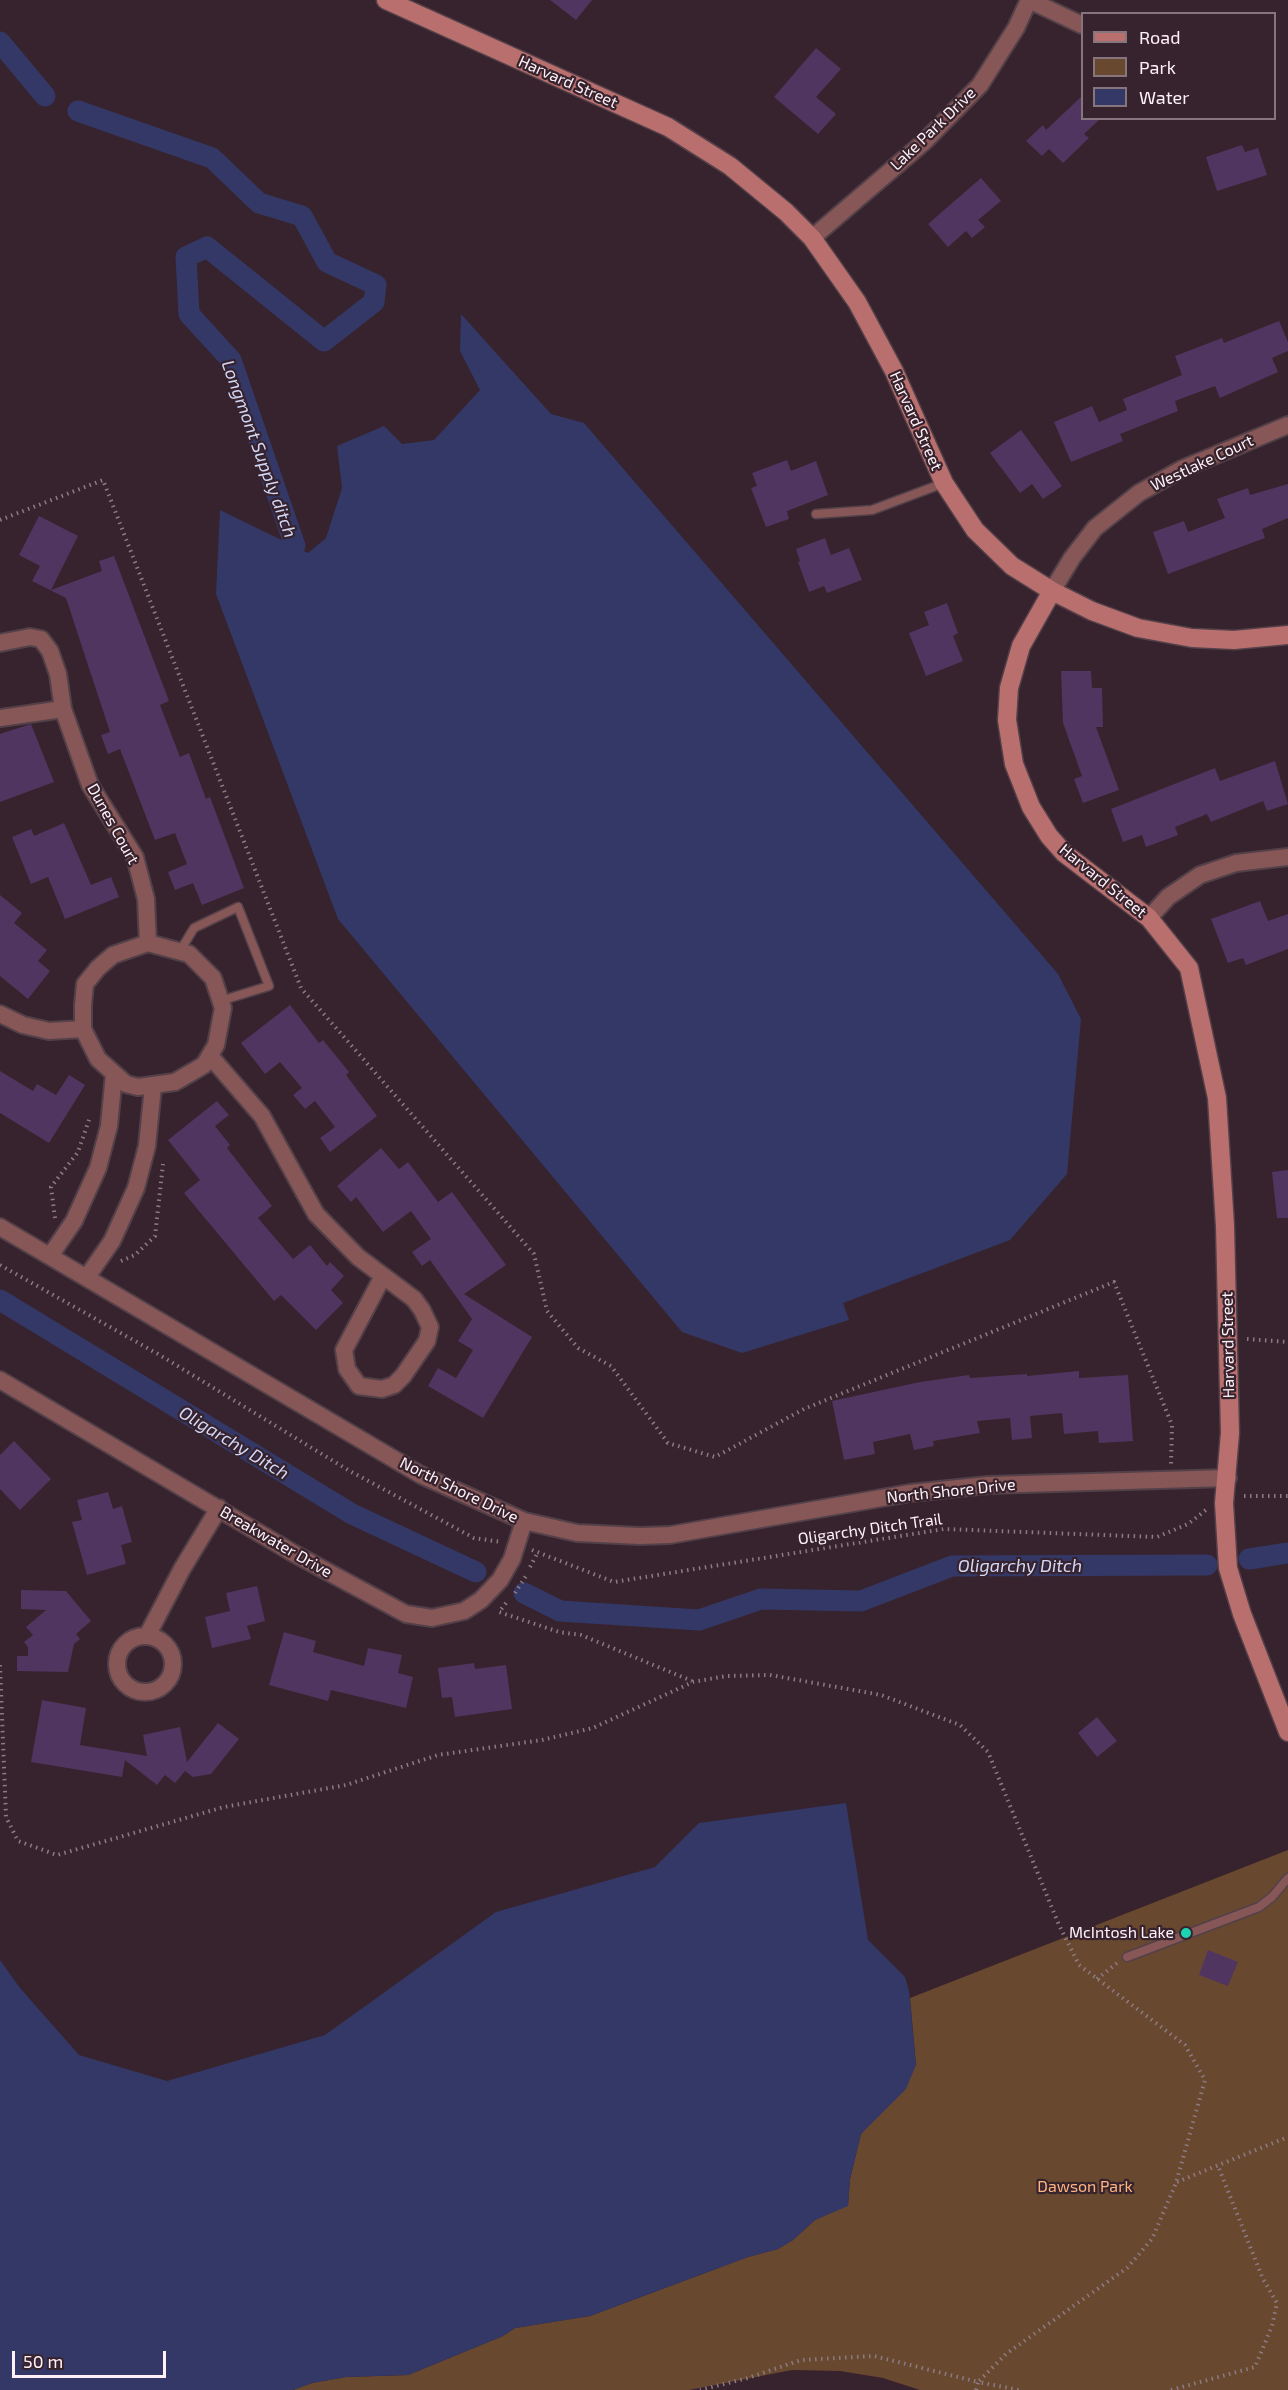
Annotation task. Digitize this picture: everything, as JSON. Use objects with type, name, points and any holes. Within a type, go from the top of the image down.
[{"type":"street","name":"Harvard Street","points":[[386,0],[409,5],[668,127],[730,166],[786,212],[812,238],[857,302],[894,371],[916,427],[944,483],[975,530],[1012,566],[1052,591],[1021,646],[1009,688],[1007,720],[1014,765],[1030,807],[1064,853],[1149,918],[1189,968],[1217,1098],[1225,1226],[1230,1433],[1228,1478],[1224,1503],[1230,1579],[1288,1732]]},
{"type":"street","points":[[1029,0],[1081,24]]},
{"type":"street","name":"Lake Park Drive","points":[[812,238],[924,142],[980,85],[1016,28],[1029,0]]},
{"type":"street","name":"Westlake Court","points":[[1052,591],[1072,558],[1095,528],[1139,493],[1182,469],[1288,425]]},
{"type":"street","points":[[1052,591],[1092,611],[1138,628],[1192,638],[1234,640],[1288,635]]},
{"type":"street","name":"Dunes Court","points":[[0,643],[30,637],[41,639],[51,651],[58,674],[63,709],[90,785],[135,857],[146,899],[148,943]]},
{"type":"street","points":[[0,718],[63,709]]},
{"type":"street","points":[[1149,918],[1168,897],[1200,875],[1236,863],[1288,857]]},
{"type":"street","points":[[148,943],[180,951],[189,954],[213,978],[223,1008],[220,1030],[211,1056],[204,1065],[188,1077],[153,1087],[126,1084],[98,1059],[83,1029],[85,984],[113,955],[148,943]]},
{"type":"street","points":[[0,1014],[23,1026],[49,1031],[83,1029]]},
{"type":"street","points":[[211,1056],[262,1116],[316,1214],[382,1278],[414,1299],[430,1327],[427,1341],[403,1376],[394,1384],[382,1389],[359,1386],[347,1369],[344,1350],[382,1278]]},
{"type":"street","points":[[50,1256],[74,1221],[98,1168],[109,1126],[114,1074]]},
{"type":"street","points":[[87,1277],[112,1241],[136,1188],[147,1146],[153,1087]]},
{"type":"street","name":"North Shore Drive","points":[[0,1227],[421,1475],[524,1521],[577,1533],[670,1535],[910,1493],[988,1485],[1228,1478]]},
{"type":"street","name":"Breakwater Drive","points":[[0,1380],[376,1599],[406,1614],[432,1618],[464,1611],[481,1600],[500,1580],[516,1546],[524,1521]]},
{"type":"street","points":[[147,1636],[182,1569],[219,1508]]},
{"type":"lane","points":[[816,514],[872,510],[944,483]]},
{"type":"lane","points":[[180,951],[194,928],[238,907],[268,986],[220,1001]]},
{"type":"lane","points":[[1127,1957],[1259,1907],[1272,1897],[1288,1878]]},
{"type":"path","points":[[0,520],[103,480],[301,988],[534,1254],[547,1311],[578,1348],[611,1366],[668,1443],[715,1457],[804,1409],[1114,1282],[1172,1425],[1170,1479]]},
{"type":"path","points":[[55,1220],[51,1187],[78,1152],[95,1105],[112,1098]]},
{"type":"path","name":"Oligarchy Ditch Trail","points":[[0,1264],[158,1354],[348,1470],[474,1538],[494,1540],[538,1552],[614,1581],[944,1529],[1157,1537],[1188,1524],[1206,1510]]},
{"type":"path","points":[[1228,1338],[1288,1342]]},
{"type":"path","points":[[1244,1496],[1288,1496]]},
{"type":"path","points":[[538,1552],[520,1587],[499,1612],[559,1632],[580,1635],[693,1682]]},
{"type":"path","points":[[0,1665],[6,1816],[18,1841],[57,1855],[224,1807],[346,1785],[438,1755],[542,1740],[593,1728],[693,1682],[726,1676],[770,1675],[881,1695],[960,1725],[988,1752],[1059,1925],[1079,1965],[1185,2045],[1205,2080],[1176,2183],[1152,2239],[1127,2268],[1006,2354],[978,2382],[976,2390]]},
{"type":"path","points":[[1097,1979],[1108,1968],[1127,1957]]},
{"type":"path","points":[[1176,2183],[1288,2137]]},
{"type":"path","points":[[1171,2390],[1255,2367],[1272,2326],[1277,2303],[1263,2279],[1218,2166]]},
{"type":"path","points":[[700,2390],[748,2378],[801,2360],[874,2356],[1019,2390]]},
{"type":"green space","name":"Dawson Park","points":[[1288,1850],[1288,2390],[920,2390],[883,2378],[840,2371],[792,2370],[689,2390],[293,2390],[312,2383],[346,2377],[408,2375],[503,2336],[515,2328],[590,2316],[748,2257],[778,2249],[793,2240],[815,2220],[848,2205],[850,2179],[861,2134],[916,2065],[910,1998]]},
{"type":"water","points":[[461,314],[551,414],[584,423],[1058,974],[1081,1019],[1067,1174],[1010,1240],[843,1303],[849,1320],[742,1353],[682,1332],[338,919],[216,594],[220,510],[308,553],[326,538],[342,488],[337,446],[384,426],[402,444],[434,440],[480,390],[460,351]]},
{"type":"water","points":[[846,1803],[868,1940],[905,1977],[909,1991],[916,2065],[906,2089],[861,2134],[850,2179],[848,2206],[815,2220],[793,2240],[778,2249],[748,2257],[590,2316],[515,2328],[503,2336],[408,2375],[346,2377],[312,2383],[293,2390],[0,2390],[0,1960],[20,1988],[79,2055],[167,2081],[325,2035],[496,1912],[655,1867],[699,1823]]},
{"type":"building","points":[[550,0],[592,0],[576,20]]},
{"type":"building","points":[[816,48],[841,69],[816,97],[836,114],[818,134],[774,97]]},
{"type":"building","points":[[1081,97],[1081,120],[1099,120],[1084,134],[1089,138],[1063,163],[1049,149],[1042,156],[1026,141],[1043,125],[1046,130]]},
{"type":"building","points":[[1242,145],[1245,152],[1258,148],[1267,175],[1217,191],[1206,157]]},
{"type":"building","points":[[981,178],[1001,201],[978,220],[985,227],[972,238],[966,231],[948,247],[928,224]]},
{"type":"building","points":[[1279,321],[1288,342],[1288,351],[1272,358],[1278,372],[1220,398],[1215,386],[1175,401],[1178,411],[1120,434],[1123,441],[1071,462],[1054,422],[1092,406],[1099,422],[1127,410],[1123,399],[1182,375],[1175,356],[1222,338],[1224,343]]},
{"type":"building","points":[[1021,430],[1062,486],[1043,499],[1032,484],[1020,493],[990,453]]},
{"type":"building","points":[[787,460],[791,471],[816,461],[828,495],[787,511],[789,519],[766,527],[751,488],[757,486],[752,473]]},
{"type":"building","points":[[1288,484],[1288,518],[1262,529],[1265,538],[1168,574],[1153,532],[1184,521],[1188,532],[1225,518],[1217,499],[1248,488],[1250,495]]},
{"type":"building","points":[[39,516],[78,536],[51,590],[102,571],[99,561],[114,556],[169,701],[160,705],[180,757],[189,753],[206,799],[210,797],[244,888],[202,905],[193,883],[175,890],[168,872],[187,864],[175,833],[155,840],[120,749],[108,754],[101,735],[110,732],[66,598],[32,581],[40,566],[19,555]]},
{"type":"building","points":[[825,538],[831,555],[849,548],[862,580],[827,593],[824,586],[809,592],[798,562],[800,561],[796,549]]},
{"type":"building","points":[[947,603],[958,633],[953,636],[963,661],[926,676],[909,633],[929,625],[924,612]]},
{"type":"building","points":[[1061,671],[1091,671],[1092,688],[1102,688],[1103,727],[1096,727],[1119,790],[1083,803],[1074,779],[1082,776],[1063,723]]},
{"type":"building","points":[[31,724],[54,782],[0,802],[0,734]]},
{"type":"building","points":[[1275,761],[1288,804],[1267,811],[1263,801],[1211,822],[1207,814],[1175,827],[1178,835],[1146,847],[1142,835],[1123,842],[1111,809],[1215,768],[1220,781]]},
{"type":"building","points":[[64,823],[91,885],[111,877],[119,897],[65,919],[48,877],[31,884],[12,837],[31,829],[34,836]]},
{"type":"building","points":[[0,895],[22,913],[14,923],[47,950],[38,961],[50,971],[28,999],[0,976]]},
{"type":"building","points":[[1260,901],[1268,921],[1288,914],[1288,949],[1246,965],[1243,958],[1228,963],[1211,919]]},
{"type":"building","points":[[290,1005],[319,1043],[323,1040],[349,1072],[346,1075],[377,1116],[330,1152],[320,1138],[335,1127],[315,1101],[305,1109],[293,1095],[302,1088],[280,1062],[265,1074],[241,1043]]},
{"type":"building","points":[[0,1071],[33,1091],[37,1084],[56,1095],[69,1075],[85,1085],[49,1143],[0,1113]]},
{"type":"building","points":[[217,1101],[229,1115],[215,1126],[230,1145],[227,1148],[272,1206],[258,1218],[293,1259],[310,1245],[327,1266],[330,1262],[344,1276],[331,1290],[343,1303],[316,1330],[281,1295],[274,1301],[184,1193],[200,1180],[168,1140]]},
{"type":"building","points":[[381,1148],[399,1169],[408,1162],[438,1202],[452,1192],[506,1265],[464,1294],[532,1337],[483,1418],[428,1386],[438,1368],[456,1378],[473,1350],[458,1341],[472,1319],[430,1260],[422,1266],[412,1252],[431,1239],[411,1211],[383,1232],[356,1197],[351,1202],[337,1186]]},
{"type":"building","points":[[1288,1170],[1288,1218],[1277,1218],[1272,1172]]},
{"type":"building","points":[[1079,1371],[1079,1378],[1128,1375],[1133,1441],[1099,1443],[1098,1431],[1064,1434],[1062,1413],[1030,1416],[1032,1438],[1012,1440],[1010,1418],[977,1421],[980,1433],[933,1441],[934,1446],[914,1450],[910,1434],[873,1442],[875,1454],[844,1460],[832,1401],[920,1382],[969,1375],[970,1378],[1027,1374],[1027,1376]]},
{"type":"building","points":[[14,1441],[51,1479],[20,1510],[0,1489],[0,1455]]},
{"type":"building","points":[[108,1492],[113,1509],[122,1506],[132,1542],[121,1545],[126,1564],[87,1575],[72,1522],[82,1520],[77,1500]]},
{"type":"building","points":[[257,1586],[265,1621],[247,1626],[251,1639],[212,1648],[205,1617],[230,1611],[226,1593]]},
{"type":"building","points":[[21,1590],[66,1591],[91,1621],[76,1634],[80,1639],[74,1644],[68,1672],[17,1671],[17,1656],[28,1656],[28,1647],[24,1642],[33,1635],[26,1627],[46,1610],[21,1609]]},
{"type":"building","points":[[284,1632],[316,1641],[313,1652],[364,1666],[368,1648],[402,1655],[398,1673],[413,1677],[406,1708],[331,1690],[328,1701],[269,1685]]},
{"type":"building","points":[[474,1663],[475,1669],[506,1665],[512,1709],[455,1717],[452,1697],[442,1698],[438,1668]]},
{"type":"building","points":[[42,1700],[86,1708],[80,1745],[147,1756],[143,1735],[180,1727],[187,1762],[218,1723],[239,1739],[211,1774],[193,1777],[185,1771],[175,1783],[165,1775],[157,1785],[125,1760],[122,1777],[31,1762]]},
{"type":"building","points":[[1097,1717],[1117,1741],[1097,1757],[1078,1733]]},
{"type":"building","points":[[1208,1950],[1238,1962],[1228,1986],[1199,1975]]},
{"type":"waterway","name":"Longmont Supply ditch","points":[[0,42],[45,96]]},
{"type":"waterway","name":"Longmont Supply ditch","points":[[78,111],[212,158],[259,203],[302,216],[327,262],[376,285],[374,302],[324,341],[207,247],[186,257],[189,314],[231,360],[295,546]]},
{"type":"waterway","name":"Oligarchy Ditch","points":[[0,1300],[352,1514],[476,1572]]},
{"type":"waterway","name":"Oligarchy Ditch","points":[[1249,1559],[1288,1553]]},
{"type":"waterway","name":"Oligarchy Ditch","points":[[524,1593],[560,1611],[699,1620],[761,1599],[861,1601],[952,1566],[1207,1565]]},
{"type":"place","name":"McIntosh Lake","points":[[1186,1933]]}]
